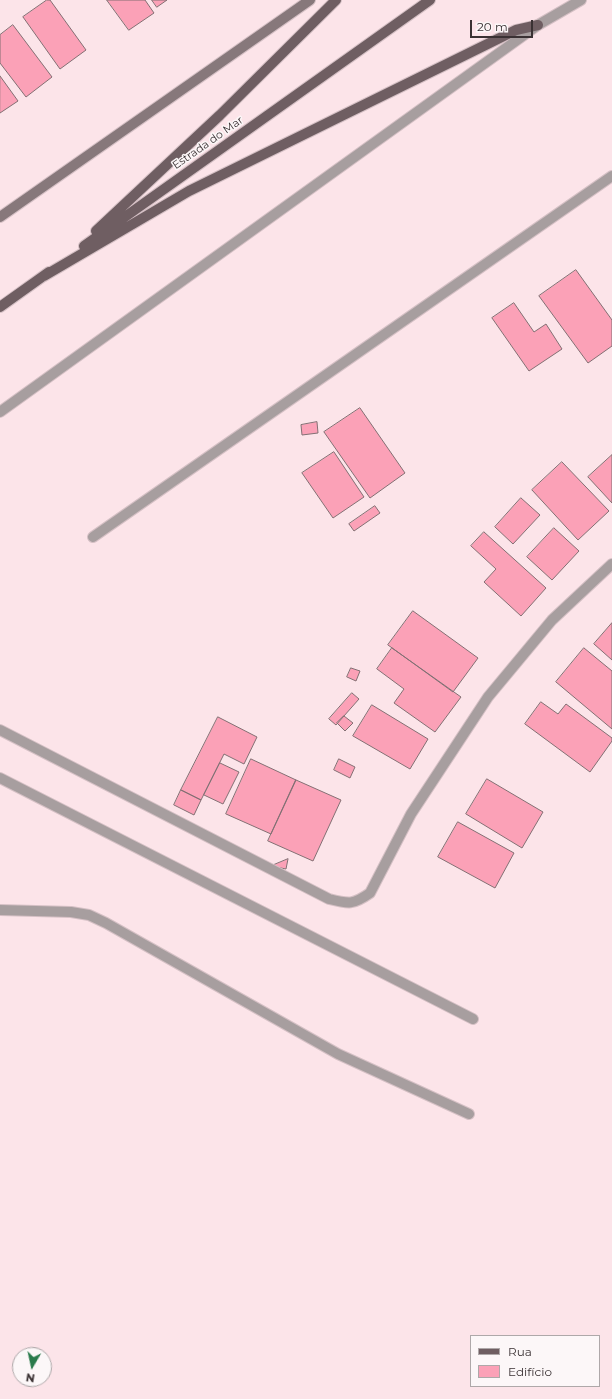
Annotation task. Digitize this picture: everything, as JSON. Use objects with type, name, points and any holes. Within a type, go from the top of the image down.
[{"type":"main road","points":[[69,257],[220,115],[336,0]]},
{"type":"main road","name":"Estrada do Mar","points":[[0,307],[430,0]]},
{"type":"main road","points":[[44,276],[189,191],[516,30],[538,25]]},
{"type":"street","points":[[0,217],[310,0]]},
{"type":"street","points":[[0,412],[538,25],[581,0]]},
{"type":"street","points":[[93,537],[612,176]]},
{"type":"street","points":[[0,730],[329,899],[344,903],[359,901],[370,893],[411,814],[488,697],[552,620],[612,564]]},
{"type":"street","points":[[0,778],[473,1019]]},
{"type":"street","points":[[0,910],[71,912],[89,915],[113,927],[338,1054],[469,1114]]},
{"type":"building","points":[[47,0],[50,0],[86,50],[60,69],[23,17]]},
{"type":"building","points":[[107,0],[145,0],[154,13],[129,30]]},
{"type":"building","points":[[152,0],[167,0],[157,7]]},
{"type":"building","points":[[13,25],[52,77],[26,97],[0,63],[0,35]]},
{"type":"building","points":[[0,76],[18,101],[0,113]]},
{"type":"building","points":[[576,270],[612,320],[612,346],[588,363],[539,296]]},
{"type":"building","points":[[514,303],[534,332],[546,324],[562,349],[529,371],[492,318]]},
{"type":"building","points":[[360,408],[405,473],[370,498],[324,432]]},
{"type":"building","points":[[317,422],[318,433],[302,435],[301,425]]},
{"type":"building","points":[[334,452],[364,497],[333,518],[302,473]]},
{"type":"building","points":[[612,455],[612,503],[588,477]]},
{"type":"building","points":[[562,462],[609,511],[578,540],[532,490]]},
{"type":"building","points":[[521,498],[540,515],[513,544],[495,527]]},
{"type":"building","points":[[375,506],[380,513],[354,531],[349,524]]},
{"type":"building","points":[[554,528],[579,551],[552,580],[527,557]]},
{"type":"building","points":[[484,532],[546,588],[521,616],[484,582],[496,569],[471,546]]},
{"type":"building","points":[[413,611],[478,658],[453,692],[388,645]]},
{"type":"building","points":[[612,623],[612,660],[594,644]]},
{"type":"building","points":[[392,648],[461,697],[435,732],[394,703],[404,689],[377,669]]},
{"type":"building","points":[[584,648],[612,671],[612,729],[556,682]]},
{"type":"building","points":[[351,668],[360,671],[356,681],[347,677]]},
{"type":"building","points":[[352,693],[359,699],[336,725],[329,719]]},
{"type":"building","points":[[541,702],[558,714],[566,704],[612,738],[612,741],[590,772],[525,724]]},
{"type":"building","points":[[372,705],[428,739],[410,769],[353,736]]},
{"type":"building","points":[[344,716],[353,723],[345,731],[337,723]]},
{"type":"building","points":[[218,717],[257,737],[244,764],[224,754],[201,800],[181,790]]},
{"type":"building","points":[[251,759],[296,780],[271,834],[226,814]]},
{"type":"building","points":[[339,759],[355,767],[350,778],[334,770]]},
{"type":"building","points":[[220,763],[239,772],[223,804],[204,795]]},
{"type":"building","points":[[487,779],[543,812],[522,848],[466,814]]},
{"type":"building","points":[[296,780],[341,800],[313,861],[268,841]]},
{"type":"building","points":[[181,790],[201,800],[194,815],[174,805]]},
{"type":"building","points":[[458,822],[514,853],[495,888],[438,857]]},
{"type":"building","points":[[288,859],[286,869],[271,866]]}]
